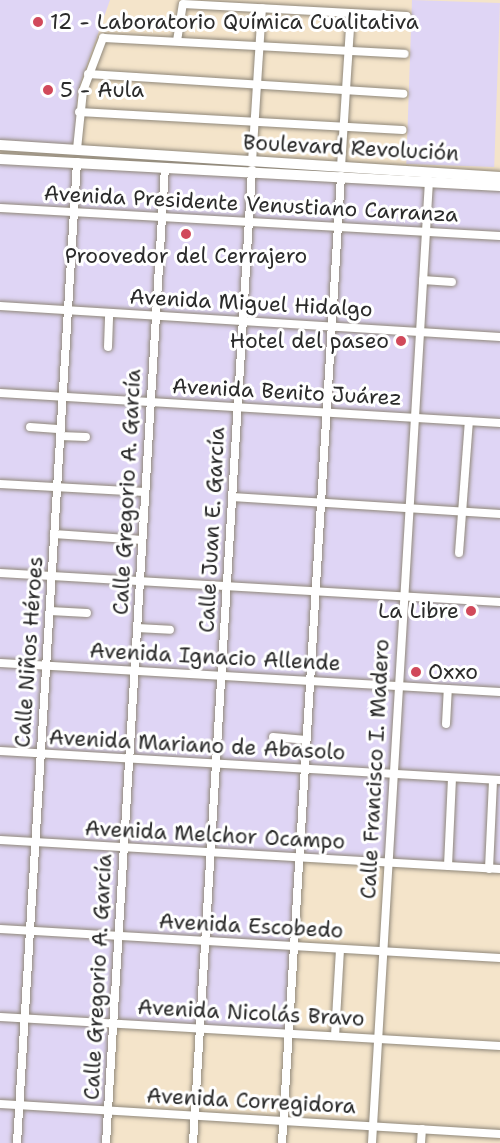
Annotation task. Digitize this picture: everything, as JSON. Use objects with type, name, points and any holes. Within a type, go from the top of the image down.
[{"type":"main road","name":"Boulevard Revolución","points":[[0,145],[77,149],[199,163]]},
{"type":"main road","name":"Boulevard Revolución","points":[[0,152],[160,163],[500,177]]},
{"type":"main road","points":[[0,159],[160,163]]},
{"type":"main road","points":[[341,172],[500,186]]},
{"type":"street","points":[[177,41],[181,4],[407,16]]},
{"type":"street","name":"Calle Juan E. García","points":[[193,1143],[262,8]]},
{"type":"street","points":[[282,1143],[351,13]]},
{"type":"street","points":[[77,149],[79,112],[88,74],[103,38],[405,54]]},
{"type":"street","points":[[88,74],[403,94]]},
{"type":"street","points":[[79,112],[402,130]]},
{"type":"street","name":"Calle Niños Héroes","points":[[17,1143],[77,162]]},
{"type":"street","name":"Calle Gregorio A. García","points":[[106,1143],[162,217],[160,163]]},
{"type":"street","name":"Calle Francisco I. Madero","points":[[372,1143],[413,418],[429,181]]},
{"type":"street","name":"Avenida Presidente Venustiano Carranza","points":[[0,208],[500,236]]},
{"type":"street","points":[[423,280],[452,282]]},
{"type":"street","name":"Avenida Miguel Hidalgo","points":[[0,306],[500,337]]},
{"type":"street","points":[[108,347],[109,313]]},
{"type":"street","name":"Avenida Benito Juárez","points":[[0,393],[500,423]]},
{"type":"street","points":[[459,553],[468,421]]},
{"type":"street","points":[[30,427],[86,437]]},
{"type":"street","points":[[0,484],[145,492]]},
{"type":"street","points":[[232,497],[500,514]]},
{"type":"street","points":[[54,534],[142,540]]},
{"type":"street","points":[[0,573],[500,602]]},
{"type":"street","points":[[50,611],[87,613]]},
{"type":"street","points":[[137,628],[170,630]]},
{"type":"street","name":"Avenida Ignacio Allende","points":[[0,663],[500,692]]},
{"type":"street","points":[[446,724],[448,689]]},
{"type":"street","points":[[273,737],[306,740]]},
{"type":"street","name":"Avenida Mariano de Abasolo","points":[[0,751],[496,780]]},
{"type":"street","points":[[448,866],[452,778]]},
{"type":"street","points":[[489,869],[496,780]]},
{"type":"street","name":"Avenida Melchor Ocampo","points":[[0,840],[500,869]]},
{"type":"street","name":"Avenida Escobedo","points":[[0,929],[500,958]]},
{"type":"street","points":[[335,1036],[340,949]]},
{"type":"street","name":"Avenida Nicolás Bravo","points":[[0,1017],[500,1046]]},
{"type":"street","name":"Avenida Corregidora","points":[[0,1104],[500,1134]]},
{"type":"street","points":[[421,1143],[422,1129]]},
{"type":"street","points":[[459,1132],[459,1143]]},
{"type":"shaded area","points":[[0,0],[110,0],[78,90],[74,145],[0,141]]},
{"type":"shaded area","points":[[412,0],[500,3],[494,167],[406,164]]},
{"type":"shaded area","points":[[0,156],[500,185],[500,868],[298,856],[287,1032],[111,1022],[103,1143],[0,1143]]},
{"type":"place","name":"12 - Laboratorio Química Cualitativa","points":[[38,22]]},
{"type":"place","name":"5 - Aula","points":[[48,90]]},
{"type":"place","name":"Proovedor del Cerrajero","points":[[186,234]]},
{"type":"place","name":"Hotel del paseo","points":[[401,341]]},
{"type":"place","name":"La Libre","points":[[471,611]]},
{"type":"place","name":"Oxxo","points":[[416,672]]}]
